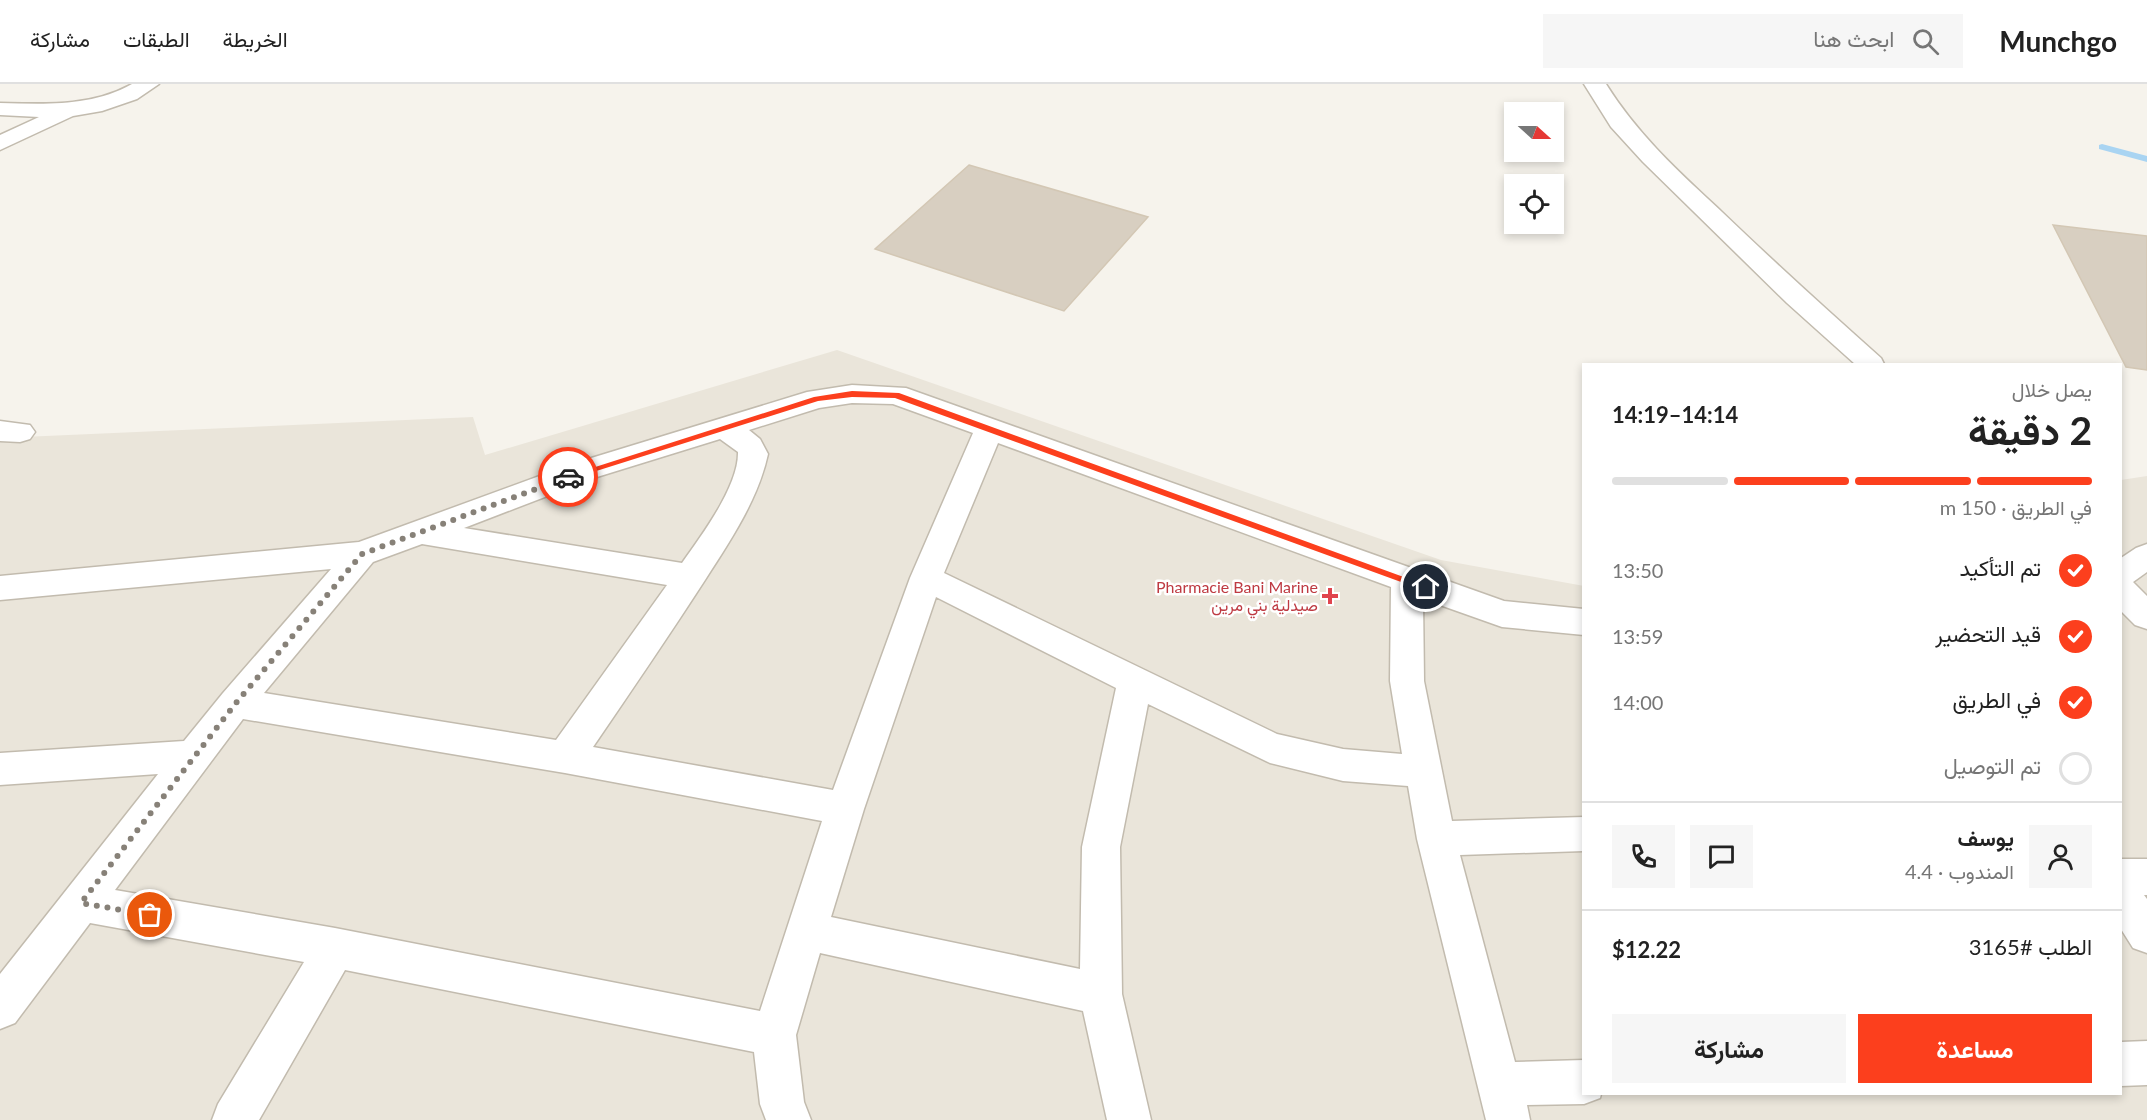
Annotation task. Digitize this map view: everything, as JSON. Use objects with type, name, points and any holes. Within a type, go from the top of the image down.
[{"type":"street","points":[[0,143],[70,111],[126,98],[148,84]]},
{"type":"street","points":[[1595,84],[1619,122],[1651,157],[1796,297],[1869,363]]},
{"type":"street","points":[[0,109],[70,111]]},
{"type":"street","points":[[0,588],[362,554],[586,470],[817,399],[852,394],[896,395],[1502,614],[1582,622]]},
{"type":"street","points":[[565,757],[721,530],[750,470],[754,455],[751,446],[723,428]]},
{"type":"street","points":[[789,1120],[782,1104],[774,1035],[845,809],[926,578],[989,429]]},
{"type":"street","points":[[419,532],[690,577]]},
{"type":"street","points":[[0,1008],[236,703],[362,554]]},
{"type":"street","points":[[2122,573],[2147,556]]},
{"type":"street","points":[[926,578],[1270,748],[1343,765],[1424,771]]},
{"type":"street","points":[[1407,580],[1407,681],[1436,839],[1503,1102],[1582,1082]]},
{"type":"street","points":[[2122,592],[2147,616]]},
{"type":"street","points":[[1129,1120],[1101,994],[1101,847],[1135,682]]},
{"type":"street","points":[[236,703],[565,757],[845,809]]},
{"type":"street","points":[[0,769],[195,756]]},
{"type":"street","points":[[1436,839],[1582,834]]},
{"type":"street","points":[[2122,877],[2147,877]]},
{"type":"street","points":[[2122,896],[2147,934]]},
{"type":"street","points":[[81,903],[335,948],[774,1035]]},
{"type":"street","points":[[806,931],[1101,994]]},
{"type":"street","points":[[234,1120],[335,948]]},
{"type":"street","points":[[2122,1064],[2147,1063]]},
{"type":"shaded area","points":[[837,350],[1441,560],[1582,586],[1582,1095],[2122,1095],[2122,480],[2147,476],[2147,1120],[0,1120],[0,438],[473,417],[485,455]]},
{"type":"building","points":[[969,165],[1148,217],[1064,311],[875,249]]},
{"type":"building","points":[[2053,225],[2147,236],[2147,370],[2126,367]]},
{"type":"waterway","points":[[2102,147],[2147,159]]},
{"type":"way so far","points":[[150,915],[81,903],[236,703],[362,554],[568,477]]},
{"type":"place","name":"Pharmacie Bani Marine صيدلية بني مرين","points":[[1330,596]]},
{"type":"route","points":[[568,477],[817,399],[852,394],[896,395],[1426,587]]}]
